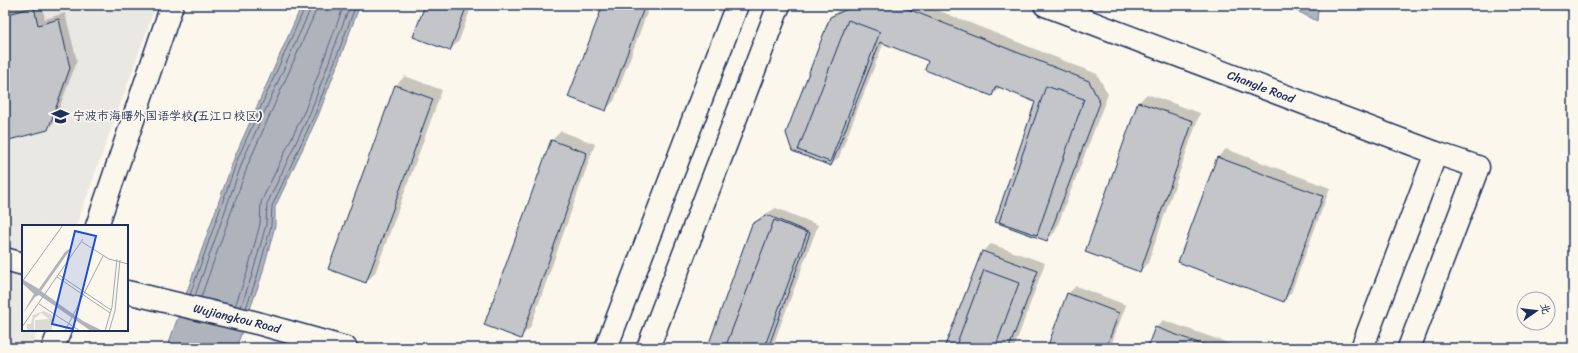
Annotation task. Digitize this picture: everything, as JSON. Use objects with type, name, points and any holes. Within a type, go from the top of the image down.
[{"type":"street","points":[[97,225],[172,5]]},
{"type":"street","points":[[606,348],[738,5]]},
{"type":"street","points":[[648,348],[779,5]]},
{"type":"street","name":"Changle Road","points":[[1045,5],[1436,153],[1478,167],[1409,348]]},
{"type":"street","points":[[1362,348],[1436,153]]},
{"type":"street","points":[[5,259],[22,264]]},
{"type":"street","name":"Wujiangkou Road","points":[[137,294],[257,323],[346,348]]},
{"type":"street","points":[[53,348],[60,331]]},
{"type":"shaded area","name":"宁波市海曙外国语学校(五江口校区)","points":[[5,5],[156,5],[76,225],[22,225],[22,331],[38,331],[31,348],[5,348]]},
{"type":"water","points":[[302,5],[360,5],[318,116],[275,207],[275,226],[261,278],[236,348],[167,348],[235,156]]},
{"type":"water","points":[[1279,5],[1314,5],[1318,9],[1317,21],[1299,12]]},
{"type":"building","points":[[425,5],[467,5],[450,51],[413,37]]},
{"type":"building","points":[[603,5],[645,5],[606,111],[568,97]]},
{"type":"building","points":[[856,5],[898,5],[1089,81],[1100,103],[1047,241],[995,222],[1035,102],[996,86],[992,96],[925,70],[928,61],[880,42],[831,166],[792,151],[786,133],[830,17]]},
{"type":"building","points":[[34,7],[38,25],[59,19],[70,68],[48,130],[5,141],[5,15]]},
{"type":"building","points":[[848,20],[880,32],[830,162],[798,150]]},
{"type":"building","points":[[395,85],[433,99],[366,283],[328,269]]},
{"type":"building","points":[[1046,86],[1084,99],[1037,235],[999,222]]},
{"type":"building","points":[[1138,102],[1193,121],[1140,272],[1085,252]]},
{"type":"building","points":[[551,140],[587,153],[521,339],[484,325]]},
{"type":"building","points":[[1217,157],[1323,196],[1284,302],[1178,262]]},
{"type":"building","points":[[767,215],[810,233],[768,348],[710,348],[708,346],[752,224]]},
{"type":"building","points":[[774,220],[807,233],[764,348],[725,348]]},
{"type":"building","points":[[982,251],[1038,271],[1009,348],[944,348]]},
{"type":"building","points":[[984,270],[1019,283],[995,348],[955,348]]},
{"type":"building","points":[[1067,293],[1119,313],[1106,348],[1047,348]]},
{"type":"building","points":[[1155,327],[1212,348],[1147,348]]},
{"type":"place","name":"宁波市海曙外国语学校(五江口校区)","points":[[60,116]]}]
